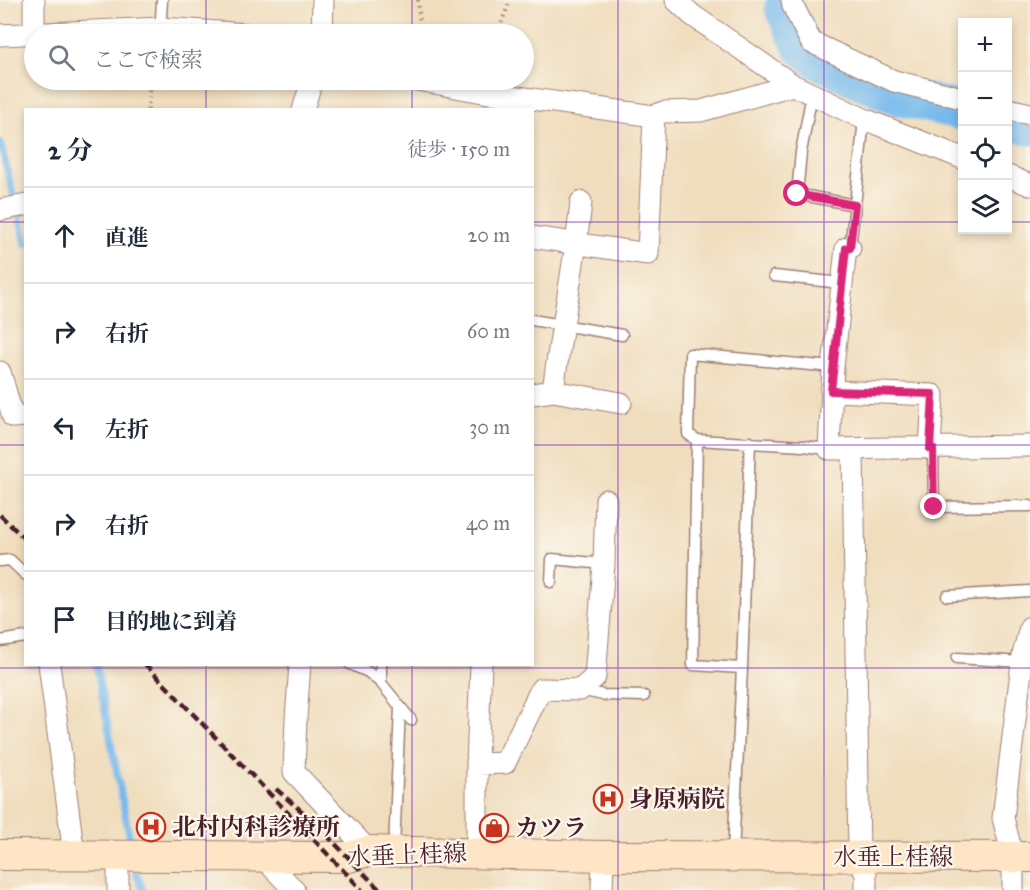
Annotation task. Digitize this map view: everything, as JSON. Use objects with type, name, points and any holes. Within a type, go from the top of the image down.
[{"type":"main road","name":"水垂上桂線","points":[[0,855],[349,857],[382,851],[603,856],[1021,857]]},
{"type":"street","points":[[34,0],[34,24]]},
{"type":"street","points":[[322,24],[323,0]]},
{"type":"street","points":[[676,0],[692,15],[793,85],[864,118],[958,156]]},
{"type":"street","points":[[792,0],[811,42],[894,81],[958,97]]},
{"type":"street","points":[[0,35],[24,34]]},
{"type":"street","points":[[472,90],[654,116],[663,112],[701,111],[793,85]]},
{"type":"street","points":[[304,108],[309,90]]},
{"type":"street","points":[[1012,110],[1030,114]]},
{"type":"street","points":[[534,237],[648,254],[654,116]]},
{"type":"street","points":[[1012,178],[1030,185]]},
{"type":"street","points":[[581,202],[577,244],[562,324],[543,393],[621,403]]},
{"type":"street","points":[[0,210],[24,205]]},
{"type":"street","points":[[850,248],[846,248],[833,367],[829,449],[1030,446]]},
{"type":"street","points":[[0,372],[13,417],[24,416]]},
{"type":"street","points":[[831,391],[933,394],[931,449]]},
{"type":"street","points":[[853,449],[860,856],[866,875],[866,890]]},
{"type":"street","points":[[477,764],[505,763],[541,688],[580,690],[595,677],[604,564],[606,500]]},
{"type":"street","points":[[1013,890],[1021,857],[1003,818],[1030,627]]},
{"type":"street","points":[[49,666],[74,855]]},
{"type":"street","points":[[300,666],[294,772],[382,851]]},
{"type":"street","points":[[477,853],[477,764],[481,666]]},
{"type":"street","points":[[602,890],[603,856]]},
{"type":"street","points":[[118,857],[118,890]]},
{"type":"street","points":[[263,857],[294,890]]},
{"type":"lane","points":[[161,24],[162,0]]},
{"type":"lane","points":[[812,94],[801,152],[797,194],[855,205]]},
{"type":"lane","points":[[850,248],[864,118]]},
{"type":"lane","points":[[774,276],[842,283]]},
{"type":"lane","points":[[534,320],[622,335]]},
{"type":"lane","points":[[829,449],[697,440],[688,434],[690,354],[833,367]]},
{"type":"lane","points":[[697,440],[693,665],[742,668]]},
{"type":"lane","points":[[733,857],[750,442]]},
{"type":"lane","points":[[931,449],[934,507],[1030,506]]},
{"type":"lane","points":[[551,582],[552,559],[604,564]]},
{"type":"lane","points":[[0,561],[10,560],[24,573]]},
{"type":"lane","points":[[947,596],[1030,591]]},
{"type":"lane","points":[[0,641],[24,637]]},
{"type":"lane","points":[[957,658],[1025,657]]},
{"type":"lane","points":[[354,666],[368,672],[381,683],[411,720]]},
{"type":"lane","points":[[381,666],[381,683]]},
{"type":"lane","points":[[580,690],[603,695],[644,696]]},
{"type":"lane","points":[[382,851],[400,708]]},
{"type":"path","points":[[418,0],[419,24]]},
{"type":"path","points":[[501,24],[508,0]]},
{"type":"path","points":[[148,108],[149,90]]},
{"type":"waterway","points":[[784,8],[802,46],[820,61],[897,96],[958,110]]},
{"type":"waterway","points":[[1012,122],[1030,126]]},
{"type":"waterway","points":[[0,142],[24,236]]},
{"type":"waterway","points":[[96,666],[131,845]]},
{"type":"waterway","points":[[136,873],[143,890]]},
{"type":"railway","points":[[0,515],[24,538]]},
{"type":"railway","points":[[147,666],[362,890]]},
{"type":"railway","points":[[276,789],[313,821],[380,890]]},
{"type":"place","name":"身原病院","points":[[608,799]]},
{"type":"place","name":"北村内科診療所","points":[[151,827]]},
{"type":"place","name":"カツラ","points":[[494,828]]},
{"type":"route","points":[[797,194],[855,205],[850,248],[846,248],[831,391],[933,394],[930,449],[933,449],[934,507]]}]
